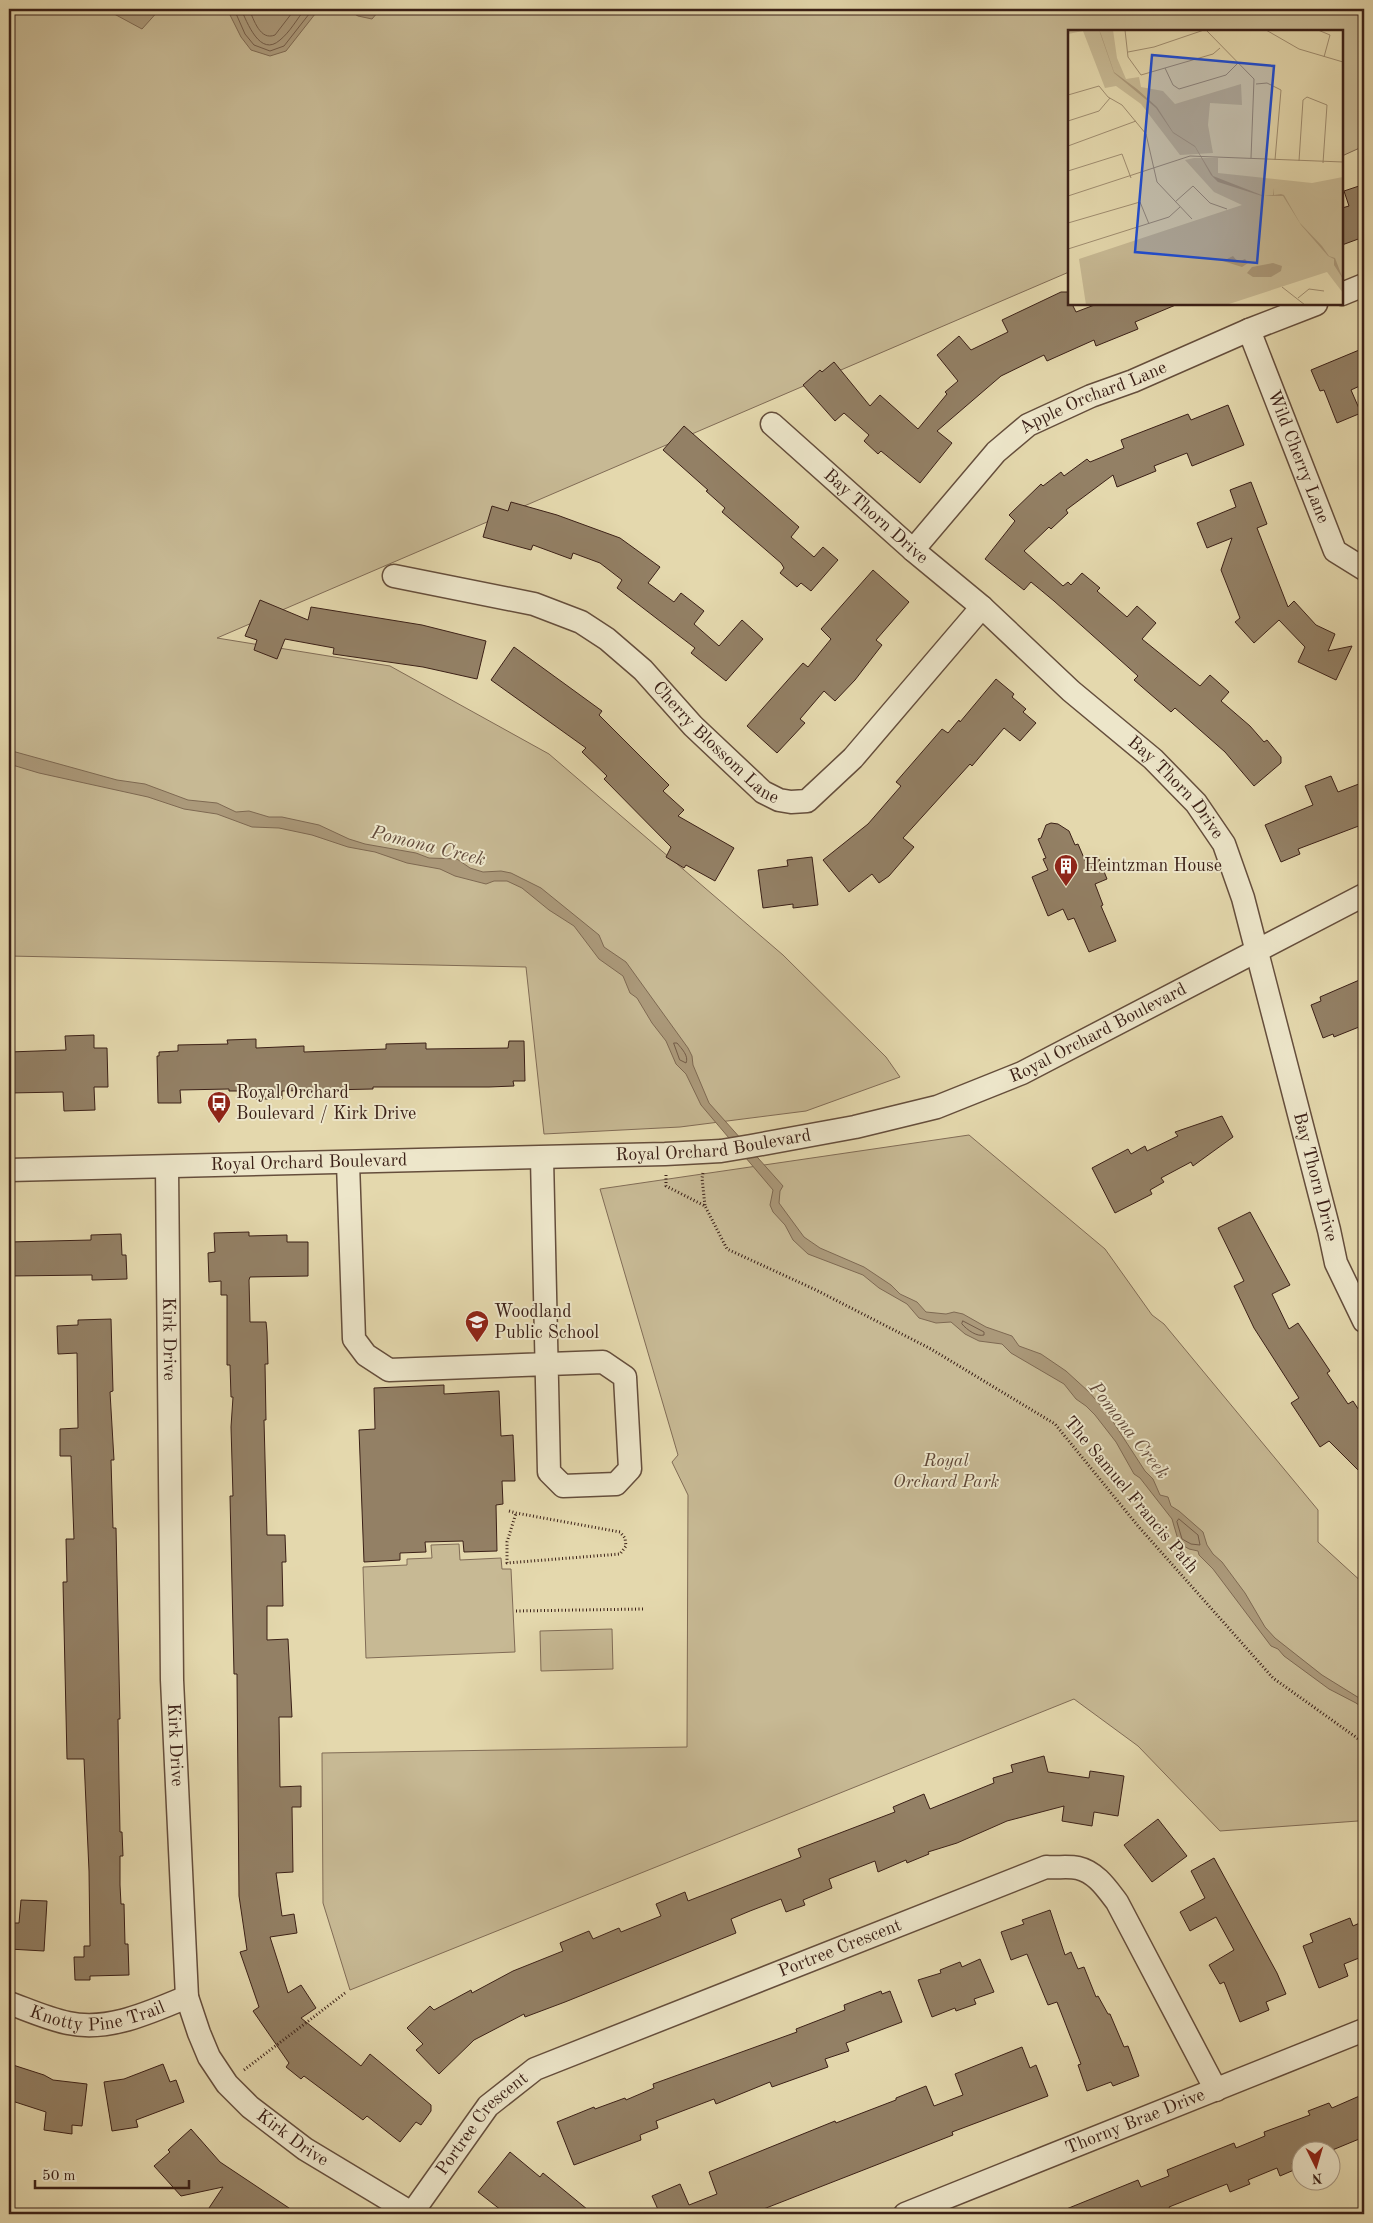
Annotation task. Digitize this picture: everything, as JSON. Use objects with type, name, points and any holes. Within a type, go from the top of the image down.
[{"type":"street","points":[[1343,294],[1364,285]]},
{"type":"street","name":"Apple Orchard Lane","points":[[913,550],[996,452],[1028,425],[1091,396],[1133,381],[1249,330],[1313,305]]},
{"type":"street","name":"Wild Cherry Lane","points":[[1249,330],[1335,551],[1364,569]]},
{"type":"street","name":"Bay Thorn Drive","points":[[772,424],[913,550],[982,607],[1071,691],[1153,759],[1196,803],[1224,844],[1243,898],[1336,1263],[1364,1322]]},
{"type":"street","name":"Cherry Blossom Lane","points":[[394,576],[534,604],[581,622],[607,639],[643,670],[693,726],[763,792],[779,800],[791,802],[807,802],[853,758],[982,607]]},
{"type":"street","name":"Royal Orchard Boulevard","points":[[9,1170],[665,1154],[750,1146],[855,1127],[937,1107],[1022,1073],[1255,950],[1364,895]]},
{"type":"street","points":[[348,1163],[354,1339],[366,1356],[390,1370],[547,1364],[603,1362],[625,1377],[630,1468],[616,1484],[563,1486],[548,1472],[547,1364],[542,1158]]},
{"type":"street","name":"Kirk Drive","points":[[167,1167],[172,1680],[187,1997],[198,2033],[209,2057],[227,2084],[250,2107],[305,2149],[413,2214]]},
{"type":"street","name":"Portree Crescent","points":[[413,2214],[482,2112],[535,2069],[1046,1867],[1077,1868],[1090,1873],[1103,1884],[1117,1902],[1216,2090]]},
{"type":"street","name":"Knotty Pine Trail","points":[[9,2003],[68,2023],[86,2025],[111,2024],[130,2019],[187,1997]]},
{"type":"street","name":"Thorny Brae Drive","points":[[905,2214],[1364,2030]]},
{"type":"path","name":"The Samuel Francis Path","points":[[708,1151],[702,1178],[705,1206],[727,1249],[816,1290],[931,1349],[1055,1424],[1138,1526],[1273,1678],[1364,1742]]},
{"type":"path","points":[[665,1154],[666,1186],[705,1206]]},
{"type":"path","points":[[509,1511],[516,1512],[620,1532],[625,1538],[626,1546],[620,1554],[507,1563],[507,1542],[516,1512]]},
{"type":"path","points":[[516,1610],[643,1609]]},
{"type":"path","points":[[227,2084],[345,1993]]},
{"type":"green space","points":[[9,9],[1364,9],[1364,146],[1343,156],[1343,30],[1068,30],[1068,272],[217,638],[390,666],[549,754],[783,955],[886,1057],[900,1077],[806,1111],[680,1127],[544,1134],[526,967],[9,956]]},
{"type":"green space","name":"Royal Orchard Park","points":[[969,1135],[1105,1249],[1152,1315],[1164,1324],[1318,1510],[1318,1542],[1364,1584],[1364,1822],[1220,1831],[1138,1746],[1074,1699],[350,1990],[323,1903],[322,1753],[687,1747],[688,1495],[672,1462],[678,1455],[600,1189]]},
{"type":"green space","points":[[459,1544],[460,1560],[501,1558],[502,1569],[511,1569],[515,1652],[366,1658],[363,1567],[407,1565],[407,1559],[432,1558],[431,1545]]},
{"type":"green space","points":[[612,1629],[613,1669],[541,1671],[540,1631]]},
{"type":"water","points":[[105,9],[160,9],[142,29]]},
{"type":"water","points":[[227,9],[319,9],[286,51],[270,56],[251,50],[241,37]]},
{"type":"water","points":[[346,9],[378,9],[378,12],[372,19],[358,16]]},
{"type":"water","points":[[12,751],[117,780],[145,784],[188,800],[217,803],[236,812],[249,811],[269,817],[282,817],[319,825],[365,844],[416,853],[429,858],[457,859],[470,868],[483,872],[501,871],[511,873],[541,888],[599,935],[604,947],[626,962],[688,1048],[709,1103],[783,1186],[780,1191],[779,1203],[804,1237],[820,1248],[864,1267],[891,1285],[900,1294],[917,1302],[926,1312],[946,1314],[954,1312],[963,1314],[986,1327],[1012,1336],[1019,1346],[1041,1354],[1066,1371],[1089,1392],[1108,1414],[1145,1471],[1153,1479],[1160,1495],[1168,1497],[1171,1506],[1203,1532],[1207,1545],[1245,1593],[1265,1627],[1275,1638],[1322,1675],[1364,1701],[1364,1709],[1329,1689],[1284,1656],[1278,1649],[1271,1646],[1213,1569],[1199,1555],[1198,1551],[1189,1549],[1179,1543],[1172,1519],[1140,1478],[1134,1474],[1116,1442],[1095,1415],[1076,1399],[1064,1384],[1011,1353],[1002,1344],[979,1341],[965,1334],[951,1322],[936,1323],[919,1318],[907,1304],[879,1288],[863,1275],[808,1254],[793,1240],[785,1225],[773,1212],[770,1205],[773,1190],[701,1105],[686,1074],[676,1064],[666,1041],[652,1023],[637,998],[630,993],[623,976],[599,959],[574,926],[549,910],[522,888],[507,881],[494,881],[486,884],[455,876],[440,869],[407,863],[375,852],[348,847],[312,835],[279,828],[252,827],[217,814],[184,809],[148,797],[39,773],[9,764],[9,752]]},
{"type":"building","points":[[1359,186],[1364,200],[1364,241],[1361,238],[1343,245],[1343,208],[1349,206],[1344,191]]},
{"type":"building","points":[[1061,292],[1068,292],[1068,305],[1072,305],[1076,312],[1094,305],[1176,305],[1135,322],[1138,329],[1096,346],[1094,340],[1047,361],[1044,355],[1001,376],[937,431],[952,443],[920,483],[881,451],[878,454],[864,441],[869,435],[844,413],[835,421],[803,385],[820,370],[822,372],[834,362],[870,406],[880,395],[918,429],[947,394],[945,392],[958,381],[937,355],[959,336],[971,350],[1008,332],[1002,320]]},
{"type":"building","points":[[1364,348],[1364,384],[1351,390],[1361,413],[1337,423],[1324,390],[1320,391],[1311,370]]},
{"type":"building","points":[[1228,405],[1244,445],[1192,466],[1187,453],[1154,466],[1156,471],[1117,487],[1113,475],[1066,510],[1068,513],[1051,529],[1049,527],[1024,551],[1063,586],[1068,582],[1071,585],[1082,573],[1100,588],[1097,591],[1127,617],[1137,606],[1156,623],[1142,639],[1200,686],[1210,675],[1229,692],[1221,701],[1250,726],[1264,742],[1267,740],[1281,757],[1281,763],[1254,786],[1225,752],[1175,708],[1171,712],[1134,680],[1138,676],[1054,601],[1031,582],[1024,590],[985,559],[1015,521],[1009,515],[1041,484],[1043,486],[1061,472],[1064,476],[1087,459],[1090,462],[1124,448],[1121,440],[1188,414],[1191,420]]},
{"type":"building","points":[[684,426],[799,527],[791,537],[814,557],[823,547],[838,560],[811,591],[801,583],[797,587],[780,573],[784,568],[781,563],[722,512],[725,508],[706,491],[708,490],[663,450]]},
{"type":"building","points":[[1251,482],[1267,524],[1257,528],[1288,607],[1294,601],[1316,625],[1335,634],[1328,651],[1352,646],[1336,680],[1298,662],[1305,647],[1279,620],[1254,643],[1235,622],[1240,618],[1221,570],[1232,538],[1207,548],[1197,523],[1236,507],[1230,490]]},
{"type":"building","points":[[511,502],[557,515],[620,538],[660,567],[648,583],[674,602],[681,593],[704,611],[694,624],[719,646],[742,620],[763,639],[726,681],[691,653],[695,648],[617,588],[622,580],[600,563],[573,553],[571,559],[533,545],[531,550],[483,537],[492,506],[508,511]]},
{"type":"building","points":[[873,570],[909,602],[876,640],[882,645],[855,680],[835,701],[824,691],[800,719],[805,723],[777,753],[747,726],[803,663],[808,667],[831,639],[821,629]]},
{"type":"building","points":[[260,600],[308,620],[311,607],[422,625],[486,641],[477,679],[423,667],[333,654],[334,648],[285,639],[277,659],[254,650],[257,640],[245,636]]},
{"type":"building","points":[[514,647],[602,711],[599,715],[669,785],[663,791],[684,810],[678,816],[734,848],[715,881],[686,865],[684,868],[666,857],[671,847],[604,779],[607,776],[582,752],[586,748],[491,680]]},
{"type":"building","points":[[996,679],[1014,694],[1012,697],[1026,709],[1023,712],[1036,723],[1020,741],[1004,728],[972,766],[970,764],[903,838],[914,847],[889,876],[879,883],[872,874],[849,892],[823,860],[868,824],[901,786],[896,782],[942,729],[948,733],[959,720],[960,722]]},
{"type":"building","points":[[1331,776],[1338,792],[1364,782],[1364,824],[1298,849],[1300,854],[1281,862],[1265,825],[1313,805],[1305,786]]},
{"type":"building","name":"Heintzman House","points":[[1051,823],[1058,824],[1069,831],[1075,845],[1078,844],[1087,865],[1099,859],[1107,879],[1095,884],[1103,905],[1101,906],[1116,941],[1089,952],[1074,918],[1068,920],[1063,909],[1048,916],[1032,877],[1048,870],[1043,859],[1046,858],[1038,839],[1041,838],[1046,825]]},
{"type":"building","points":[[812,857],[818,905],[793,908],[793,904],[763,908],[758,870],[788,866],[787,860]]},
{"type":"building","points":[[1364,978],[1364,1025],[1334,1037],[1333,1034],[1323,1038],[1311,1005],[1321,1001],[1320,997]]},
{"type":"building","points":[[94,1035],[94,1048],[107,1048],[108,1087],[94,1087],[95,1110],[64,1111],[63,1092],[9,1093],[9,1052],[66,1050],[65,1036]]},
{"type":"building","points":[[256,1039],[256,1048],[304,1046],[304,1052],[386,1049],[386,1044],[426,1043],[426,1049],[508,1048],[509,1041],[524,1041],[525,1081],[513,1081],[514,1086],[373,1087],[373,1089],[282,1091],[282,1099],[256,1099],[256,1091],[229,1091],[229,1089],[180,1090],[181,1103],[158,1103],[157,1056],[159,1056],[159,1052],[178,1051],[178,1045],[228,1044],[227,1040]]},
{"type":"building","points":[[1222,1116],[1233,1137],[1193,1166],[1191,1162],[1161,1178],[1164,1182],[1150,1190],[1152,1194],[1115,1213],[1092,1168],[1128,1149],[1131,1154],[1145,1146],[1147,1151],[1178,1136],[1175,1132]]},
{"type":"building","points":[[1250,1212],[1290,1285],[1272,1294],[1289,1329],[1298,1323],[1330,1371],[1327,1373],[1348,1404],[1353,1401],[1364,1418],[1364,1476],[1329,1441],[1320,1447],[1291,1403],[1299,1398],[1254,1328],[1234,1286],[1244,1281],[1218,1228]]},
{"type":"building","points":[[249,1232],[249,1236],[287,1235],[287,1242],[308,1242],[308,1276],[250,1277],[249,1280],[250,1322],[266,1322],[267,1332],[268,1364],[265,1364],[266,1420],[264,1420],[267,1535],[285,1535],[286,1562],[282,1562],[283,1606],[267,1606],[267,1640],[288,1639],[292,1717],[279,1717],[280,1787],[301,1786],[301,1807],[292,1807],[293,1872],[276,1873],[282,1916],[294,1914],[297,1933],[270,1937],[288,1993],[301,1985],[316,2008],[301,2018],[361,2066],[370,2054],[431,2105],[431,2111],[421,2125],[416,2122],[400,2142],[367,2116],[363,2120],[304,2076],[301,2079],[286,2067],[289,2063],[253,2011],[259,2007],[240,1952],[247,1950],[239,1896],[237,1674],[234,1674],[230,1496],[233,1496],[231,1427],[233,1397],[231,1397],[230,1365],[227,1365],[227,1295],[221,1295],[221,1281],[209,1282],[208,1253],[215,1252],[214,1233]]},
{"type":"building","points":[[121,1234],[122,1255],[126,1255],[127,1279],[92,1280],[92,1275],[9,1276],[9,1242],[91,1240],[91,1235]]},
{"type":"building","points":[[111,1319],[113,1391],[110,1392],[114,1460],[111,1460],[113,1528],[116,1528],[120,1832],[122,1832],[123,1856],[120,1856],[120,1885],[121,1904],[124,1904],[125,1944],[128,1944],[129,1975],[90,1976],[90,1980],[75,1980],[74,1957],[84,1957],[84,1946],[90,1946],[89,1871],[84,1759],[67,1759],[63,1582],[67,1582],[66,1539],[74,1539],[71,1456],[60,1456],[60,1429],[78,1428],[77,1353],[58,1354],[57,1326],[78,1325],[78,1320]]},
{"type":"building","points":[[444,1385],[444,1394],[499,1391],[501,1436],[513,1435],[515,1481],[502,1481],[503,1504],[496,1505],[497,1551],[464,1552],[463,1541],[425,1542],[426,1552],[400,1553],[400,1560],[364,1562],[359,1430],[375,1429],[374,1388]]},
{"type":"building","points":[[1044,1756],[1048,1772],[1089,1778],[1090,1771],[1124,1776],[1118,1816],[1094,1812],[1092,1826],[1062,1821],[1064,1806],[1007,1821],[957,1843],[928,1852],[929,1854],[907,1863],[906,1860],[878,1872],[875,1861],[829,1879],[832,1888],[803,1900],[805,1905],[786,1912],[781,1899],[750,1911],[731,1919],[736,1933],[565,2002],[525,2017],[524,2014],[474,2040],[439,2074],[416,2050],[423,2044],[407,2028],[430,2006],[434,2010],[471,1990],[472,1993],[513,1971],[563,1951],[560,1943],[589,1931],[593,1939],[619,1928],[621,1932],[661,1916],[656,1904],[685,1892],[688,1901],[801,1857],[798,1849],[895,1812],[893,1807],[924,1794],[930,1809],[994,1783],[993,1778],[1013,1772],[1011,1765]]},
{"type":"building","points":[[1158,1819],[1187,1856],[1152,1882],[1124,1845]]},
{"type":"building","points":[[1214,1858],[1277,1973],[1286,1994],[1266,2002],[1269,2010],[1240,2022],[1224,1982],[1220,1984],[1209,1965],[1234,1950],[1216,1917],[1190,1931],[1180,1912],[1205,1898],[1191,1871]]},
{"type":"building","points":[[21,1900],[47,1901],[44,1951],[9,1949],[9,1923],[19,1923]]},
{"type":"building","points":[[1050,1910],[1065,1955],[1071,1952],[1078,1969],[1084,1967],[1096,1997],[1098,1996],[1108,2014],[1110,2014],[1124,2047],[1128,2046],[1139,2076],[1113,2086],[1111,2082],[1087,2091],[1078,2065],[1081,2064],[1057,2002],[1048,2005],[1027,1954],[1011,1960],[1001,1932],[1024,1924],[1022,1920]]},
{"type":"building","points":[[1350,1918],[1353,1926],[1364,1921],[1364,1956],[1344,1964],[1348,1976],[1319,1988],[1303,1946],[1313,1942],[1310,1934]]},
{"type":"building","points":[[980,1959],[994,1992],[974,1999],[976,2004],[956,2011],[955,2008],[932,2017],[918,1980],[941,1973],[940,1970],[960,1962],[962,1967]]},
{"type":"building","points":[[881,1991],[882,1994],[890,1991],[902,2022],[846,2043],[849,2051],[825,2059],[828,2067],[772,2087],[770,2082],[716,2104],[714,2099],[656,2121],[658,2128],[640,2135],[641,2140],[574,2165],[557,2122],[594,2107],[595,2109],[625,2098],[626,2100],[654,2088],[653,2084],[797,2032],[796,2029],[845,2010],[844,2005]]},
{"type":"building","points":[[1022,2047],[1030,2068],[1036,2065],[1048,2096],[952,2132],[953,2135],[761,2210],[762,2214],[660,2214],[652,2196],[680,2184],[689,2205],[717,2194],[709,2172],[835,2121],[836,2123],[896,2100],[896,2098],[926,2086],[934,2106],[963,2095],[955,2074]]},
{"type":"building","points":[[163,2064],[170,2082],[176,2080],[184,2102],[136,2120],[138,2127],[112,2131],[104,2082],[124,2079]]},
{"type":"building","points":[[13,2065],[44,2075],[53,2080],[87,2084],[82,2126],[72,2125],[72,2134],[44,2130],[46,2112],[9,2100],[9,2078]]},
{"type":"building","points":[[1364,2094],[1364,2137],[1340,2147],[1340,2140],[1290,2140],[1290,2172],[1280,2176],[1277,2168],[1248,2180],[1250,2184],[1230,2192],[1227,2184],[1169,2207],[1170,2209],[1157,2214],[1054,2214],[1138,2180],[1141,2187],[1169,2176],[1167,2170],[1234,2143],[1236,2148],[1265,2136],[1264,2132],[1310,2115],[1308,2111],[1329,2103],[1332,2108]]},
{"type":"building","points":[[191,2129],[220,2162],[298,2214],[205,2214],[223,2187],[181,2196],[154,2166]]},
{"type":"building","points":[[510,2152],[540,2177],[543,2173],[593,2214],[506,2214],[478,2192]]},
{"type":"place","name":"Heintzman House","points":[[1066,887]]},
{"type":"place","name":"Royal Orchard Boulevard / Kirk Drive","points":[[219,1124]]},
{"type":"place","name":"Woodland Public School","points":[[477,1343]]},
{"type":"water label","name":"Pomona Creek","points":[[428,847]]},
{"type":"water label","name":"Pomona Creek","points":[[1128,1431]]}]
